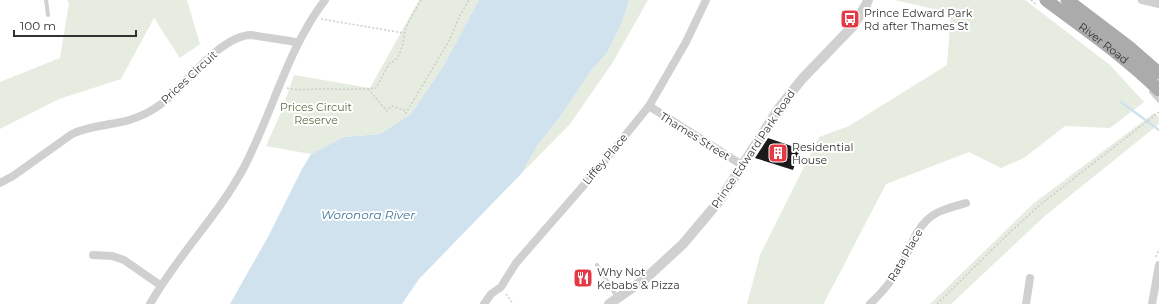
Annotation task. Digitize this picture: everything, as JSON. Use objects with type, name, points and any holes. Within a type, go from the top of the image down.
[{"type":"main road","name":"River Road","points":[[1046,0],[1109,46],[1133,67],[1155,91]]},
{"type":"main road","name":"River Road","points":[[1067,0],[1129,47],[1159,73]]},
{"type":"street","name":"Liffey Place","points":[[484,304],[491,294],[501,287],[516,263],[598,169],[649,106],[686,42],[706,0]]},
{"type":"street","name":"Prince Edward Park Road","points":[[609,304],[645,279],[683,244],[720,200],[789,93],[853,26],[868,0]]},
{"type":"street","points":[[1142,0],[1159,4]]},
{"type":"street","points":[[150,304],[160,285],[223,201],[242,170],[265,123],[298,43],[314,17],[321,1]]},
{"type":"street","name":"Prices Circuit","points":[[0,183],[13,176],[78,131],[129,120],[158,106],[209,58],[236,38],[251,35],[298,43]]},
{"type":"street","name":"Thames Street","points":[[649,106],[742,165]]},
{"type":"street","name":"Rata Place","points":[[870,304],[894,277],[904,261],[918,231],[927,220],[937,213],[966,203]]},
{"type":"street","points":[[93,255],[112,256],[124,260],[160,285]]},
{"type":"street","points":[[1152,304],[1159,265]]},
{"type":"street","points":[[1026,304],[1030,278]]},
{"type":"lane","points":[[46,0],[48,15]]},
{"type":"lane","points":[[1155,91],[1159,101]]},
{"type":"lane","points":[[597,265],[618,298]]},
{"type":"path","points":[[280,86],[301,90],[376,88],[389,64],[399,55],[406,27],[420,0]]},
{"type":"path","points":[[368,89],[386,110],[392,106],[406,111],[406,113],[450,39],[469,0]]},
{"type":"path","points":[[314,17],[404,33]]},
{"type":"path","points":[[937,304],[1008,234],[1041,204],[1159,112]]},
{"type":"path","points":[[501,287],[513,304]]},
{"type":"green space","points":[[67,0],[187,0],[200,44],[180,58],[154,18],[121,79],[59,99],[0,129],[0,82],[60,58],[69,3]]},
{"type":"green space","name":"Prices Circuit Reserve","points":[[419,0],[479,0],[444,65],[411,114],[380,134],[344,137],[311,154],[266,146],[282,110],[294,75],[370,88]]},
{"type":"green space","points":[[629,0],[648,0],[613,62],[570,124],[522,173],[537,146],[562,114],[593,68],[607,53],[623,20]]},
{"type":"green space","points":[[895,0],[1025,0],[1110,65],[1144,102],[1110,128],[1065,126],[1024,158],[1001,168],[969,152],[886,184],[824,303],[825,304],[747,304],[760,255],[819,137],[849,126],[947,65],[951,13]]},
{"type":"green space","points":[[1154,113],[1159,117],[1159,124],[1046,215],[951,304],[930,304],[1034,203]]},
{"type":"water","name":"Woronora River","points":[[479,0],[629,0],[623,20],[607,53],[593,68],[562,114],[537,146],[522,173],[419,279],[402,304],[230,304],[269,235],[311,154],[344,137],[380,134],[411,114],[444,65]]},
{"type":"building","name":"Residential House","points":[[768,138],[800,149],[793,170],[755,158]]},
{"type":"waterway","points":[[1121,102],[1159,130]]},
{"type":"place","name":"Prince Edward Park Rd after Thames St","points":[[850,19]]},
{"type":"place","name":"Residential House","points":[[778,153]]},
{"type":"place","name":"Why Not Kebabs & Pizza","points":[[583,278]]}]
